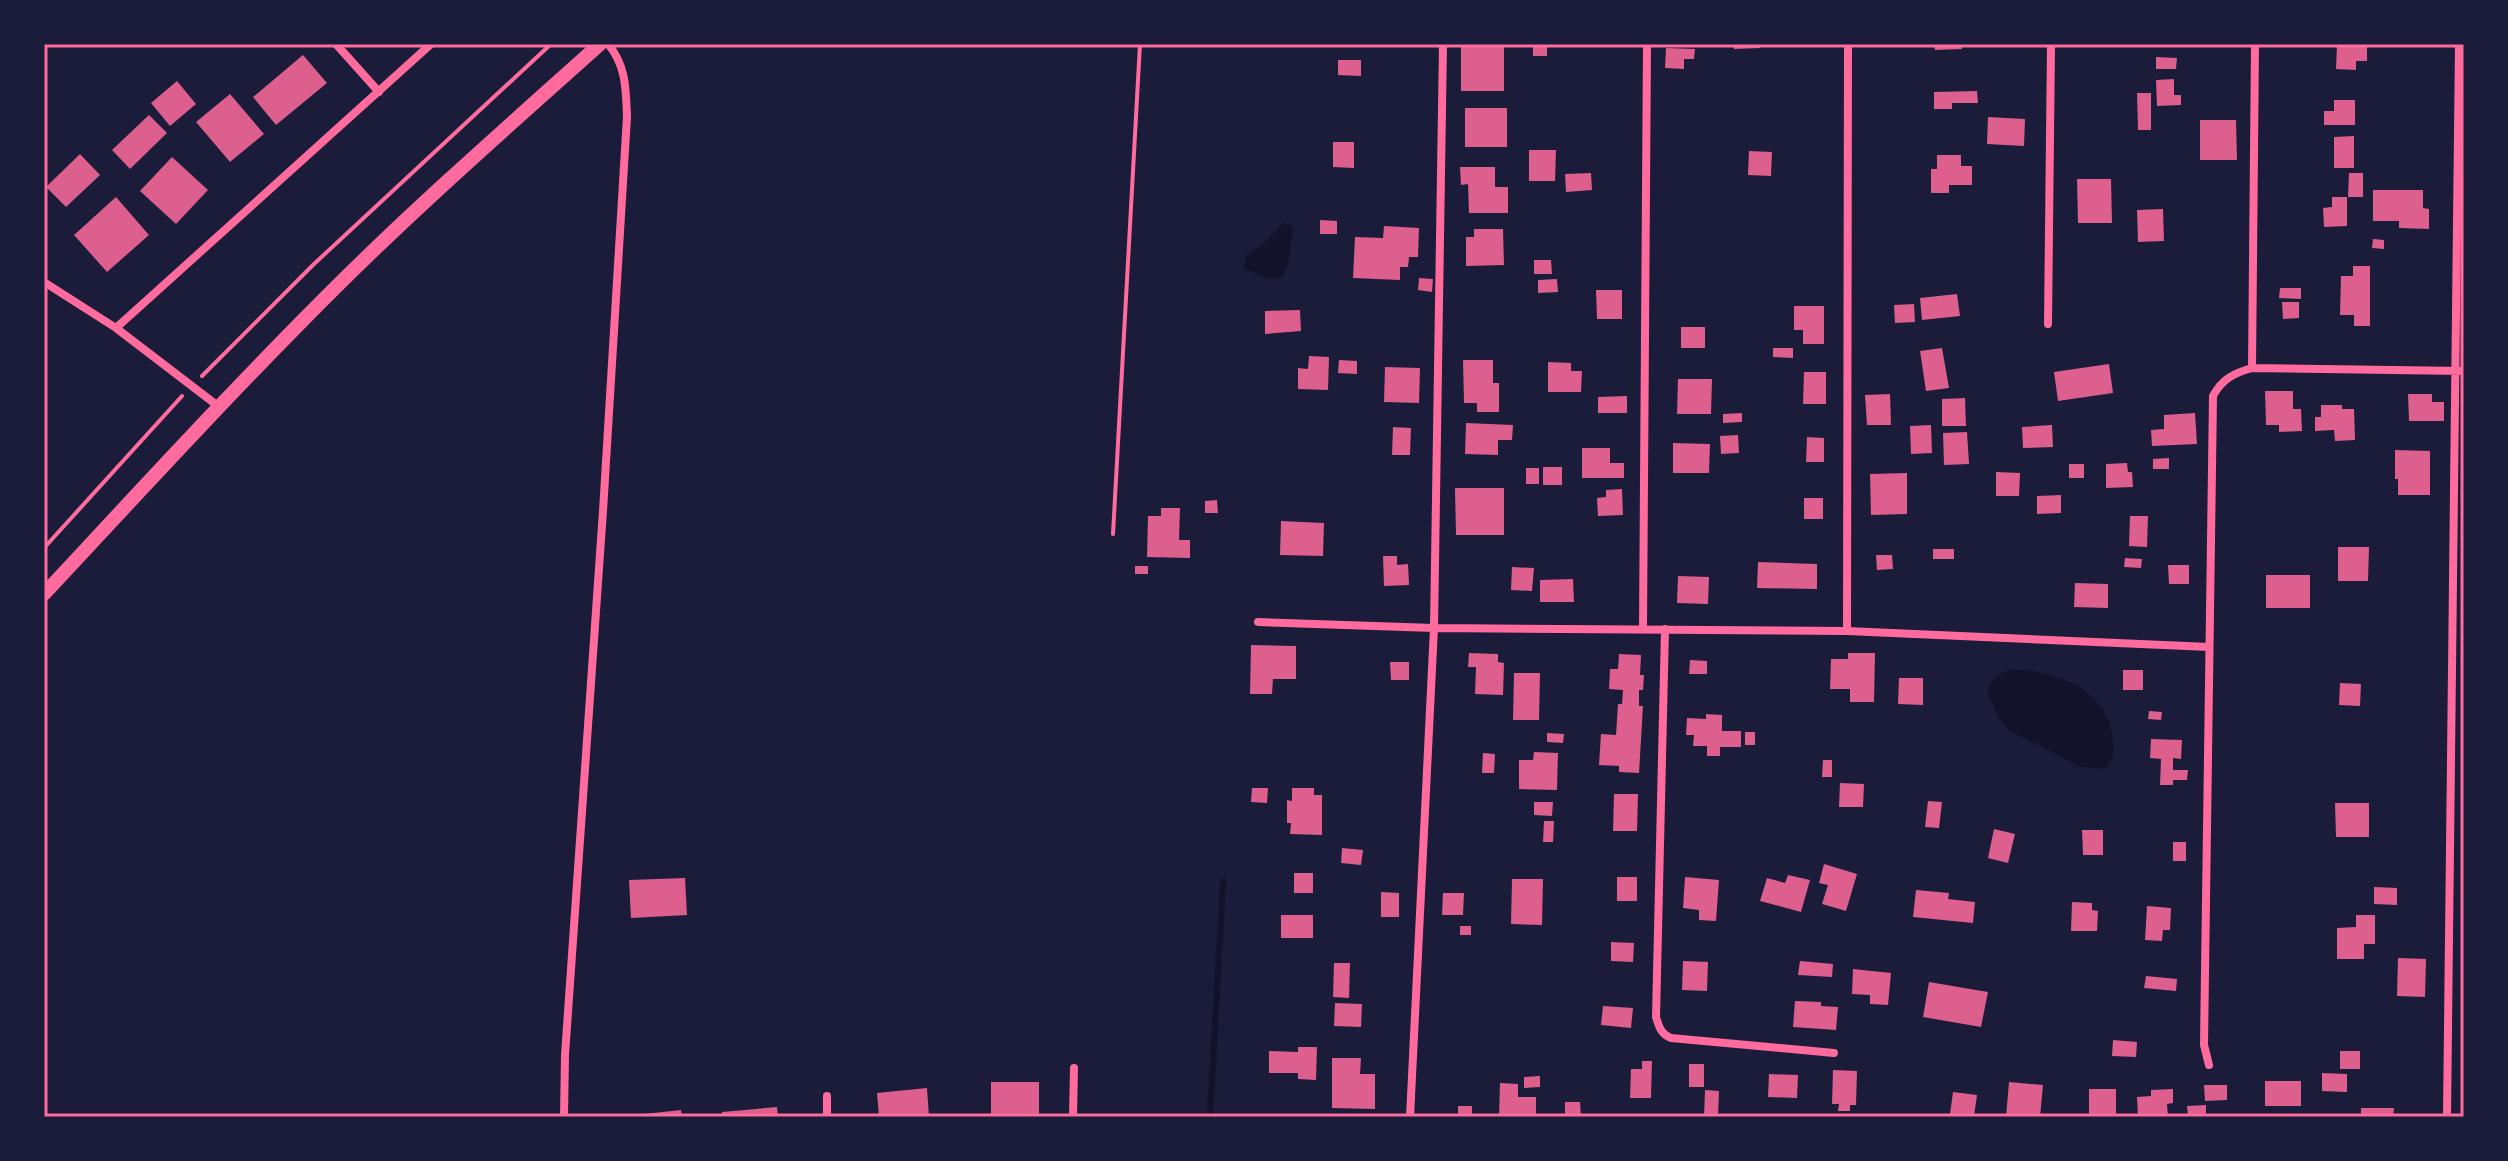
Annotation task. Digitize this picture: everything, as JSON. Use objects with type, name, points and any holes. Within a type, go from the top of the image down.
[{"type":"main road","points":[[44,594],[218,406],[342,281],[600,44]]},
{"type":"street","points":[[336,44],[379,92]]},
{"type":"street","points":[[116,328],[431,44]]},
{"type":"street","points":[[564,1117],[565,1055],[627,117],[623,68],[608,44]]},
{"type":"street","points":[[1410,1117],[1434,628],[1443,44]]},
{"type":"street","points":[[1643,628],[1647,44]]},
{"type":"street","points":[[1847,631],[1848,44]]},
{"type":"street","points":[[2048,324],[2051,44]]},
{"type":"street","points":[[2252,368],[2255,44]]},
{"type":"street","points":[[2447,1117],[2460,371],[2459,44]]},
{"type":"street","points":[[44,282],[116,328],[218,406]]},
{"type":"street","points":[[2209,1065],[2204,1045],[2213,396],[2218,386],[2232,374],[2252,368],[2460,371]]},
{"type":"street","points":[[1258,622],[1434,628],[1847,631],[2209,647]]},
{"type":"street","points":[[1665,629],[1658,1026],[1664,1035],[1671,1038],[1834,1053]]},
{"type":"street","points":[[1073,1117],[1074,1068]]},
{"type":"street","points":[[827,1096],[827,1117]]},
{"type":"path","points":[[44,548],[191,386],[314,264],[551,44]]},
{"type":"path","points":[[1113,534],[1140,44]]},
{"type":"shaded area","points":[[1284,223],[1293,227],[1288,265],[1282,277],[1270,279],[1244,269],[1246,255],[1264,243]]},
{"type":"shaded area","points":[[2012,669],[2060,678],[2088,693],[2099,704],[2107,718],[2114,745],[2112,758],[2105,769],[2079,767],[2011,732],[1999,719],[1988,693],[1990,684],[1998,675]]},
{"type":"building","points":[[1461,44],[1504,44],[1504,91],[1461,91]]},
{"type":"building","points":[[1533,44],[1547,44],[1547,56],[1533,56]]},
{"type":"building","points":[[1734,44],[1760,44],[1760,48],[1734,49]]},
{"type":"building","points":[[1934,44],[1961,44],[1962,49],[1935,50]]},
{"type":"building","points":[[2337,44],[2367,47],[2367,61],[2356,61],[2356,70],[2336,69]]},
{"type":"building","points":[[1666,48],[1695,49],[1694,59],[1684,59],[1684,69],[1665,68]]},
{"type":"building","points":[[303,55],[327,83],[276,125],[253,97]]},
{"type":"building","points":[[2156,57],[2177,58],[2176,69],[2156,69]]},
{"type":"building","points":[[1338,60],[1361,60],[1361,76],[1338,75]]},
{"type":"building","points":[[2174,79],[2174,95],[2181,95],[2181,105],[2157,106],[2156,80]]},
{"type":"building","points":[[177,81],[196,104],[170,126],[151,103]]},
{"type":"building","points":[[1977,91],[1978,103],[1952,103],[1952,109],[1934,109],[1934,92]]},
{"type":"building","points":[[2137,93],[2151,93],[2151,130],[2138,130]]},
{"type":"building","points":[[230,94],[264,134],[230,162],[196,122]]},
{"type":"building","points":[[2334,100],[2355,100],[2355,125],[2324,125],[2324,111],[2334,111]]},
{"type":"building","points":[[1465,108],[1507,108],[1507,147],[1465,147]]},
{"type":"building","points":[[149,115],[167,133],[130,169],[112,150]]},
{"type":"building","points":[[1988,117],[2025,119],[2024,146],[1987,144]]},
{"type":"building","points":[[2200,120],[2236,120],[2237,160],[2200,160]]},
{"type":"building","points":[[2354,136],[2354,168],[2334,168],[2334,137]]},
{"type":"building","points":[[1333,142],[1354,142],[1354,168],[1333,167]]},
{"type":"building","points":[[1529,150],[1556,150],[1555,181],[1529,181]]},
{"type":"building","points":[[1749,151],[1772,152],[1771,176],[1748,175]]},
{"type":"building","points":[[80,154],[100,175],[66,207],[46,187]]},
{"type":"building","points":[[1937,155],[1961,155],[1961,166],[1972,166],[1972,185],[1949,185],[1949,193],[1931,193],[1931,169],[1937,169]]},
{"type":"building","points":[[172,157],[208,190],[176,224],[140,191]]},
{"type":"building","points":[[1460,167],[1495,167],[1495,187],[1508,187],[1508,213],[1469,213],[1468,184],[1461,185]]},
{"type":"building","points":[[1591,173],[1592,190],[1566,192],[1565,174]]},
{"type":"building","points":[[2349,173],[2363,173],[2363,197],[2348,197]]},
{"type":"building","points":[[2077,179],[2111,179],[2112,223],[2078,223]]},
{"type":"building","points":[[2373,190],[2423,190],[2423,208],[2429,209],[2429,229],[2399,228],[2399,221],[2373,221]]},
{"type":"building","points":[[116,197],[149,235],[107,272],[74,235]]},
{"type":"building","points":[[2332,197],[2347,197],[2347,226],[2324,227],[2323,208],[2332,207]]},
{"type":"building","points":[[2163,209],[2164,241],[2138,242],[2137,210]]},
{"type":"building","points":[[1320,220],[1337,221],[1337,234],[1320,234]]},
{"type":"building","points":[[1384,226],[1419,228],[1418,257],[1409,257],[1408,267],[1400,267],[1400,280],[1353,278],[1355,237],[1383,238]]},
{"type":"building","points":[[1474,229],[1503,229],[1504,265],[1466,266],[1466,237],[1474,237]]},
{"type":"building","points":[[2373,239],[2384,240],[2384,249],[2372,248]]},
{"type":"building","points":[[1534,260],[1551,260],[1552,274],[1534,274]]},
{"type":"building","points":[[2353,266],[2370,266],[2370,326],[2354,326],[2354,315],[2340,315],[2341,276],[2353,276]]},
{"type":"building","points":[[1419,278],[1433,279],[1432,292],[1418,290]]},
{"type":"building","points":[[1557,279],[1558,292],[1538,293],[1538,280]]},
{"type":"building","points":[[2280,288],[2301,288],[2301,299],[2279,298]]},
{"type":"building","points":[[1596,290],[1622,290],[1622,319],[1597,319]]},
{"type":"building","points":[[1957,294],[1960,316],[1922,320],[1920,298]]},
{"type":"building","points":[[2282,302],[2299,302],[2299,318],[2283,319]]},
{"type":"building","points":[[1914,304],[1915,322],[1895,323],[1894,305]]},
{"type":"building","points":[[1794,306],[1824,306],[1824,344],[1803,344],[1803,330],[1794,330]]},
{"type":"building","points":[[1300,310],[1301,331],[1265,334],[1265,311]]},
{"type":"building","points":[[1681,327],[1705,327],[1705,348],[1681,348]]},
{"type":"building","points":[[1773,348],[1793,348],[1793,358],[1773,357]]},
{"type":"building","points":[[1942,348],[1949,388],[1926,391],[1920,351]]},
{"type":"building","points":[[1309,356],[1329,357],[1328,390],[1298,389],[1298,368],[1308,369]]},
{"type":"building","points":[[1339,360],[1357,361],[1357,374],[1338,373]]},
{"type":"building","points":[[1463,360],[1493,360],[1493,383],[1499,383],[1499,412],[1477,412],[1477,403],[1464,403]]},
{"type":"building","points":[[1548,362],[1571,363],[1571,371],[1582,371],[1581,392],[1548,392]]},
{"type":"building","points":[[2109,364],[2113,393],[2058,401],[2054,372]]},
{"type":"building","points":[[1385,367],[1420,368],[1419,403],[1384,402]]},
{"type":"building","points":[[1804,372],[1826,372],[1826,404],[1803,404]]},
{"type":"building","points":[[1678,379],[1712,379],[1711,414],[1677,414]]},
{"type":"building","points":[[2265,391],[2293,391],[2293,409],[2301,409],[2302,431],[2279,432],[2279,425],[2266,425]]},
{"type":"building","points":[[1890,394],[1891,425],[1867,425],[1865,395]]},
{"type":"building","points":[[2408,394],[2432,394],[2432,402],[2444,402],[2444,421],[2409,421]]},
{"type":"building","points":[[1627,396],[1627,413],[1598,413],[1598,397]]},
{"type":"building","points":[[1965,398],[1966,426],[1942,426],[1942,399]]},
{"type":"building","points":[[2321,405],[2342,405],[2342,409],[2354,409],[2355,440],[2335,441],[2334,430],[2315,431],[2315,417],[2321,417]]},
{"type":"building","points":[[1742,413],[1742,422],[1723,423],[1723,414]]},
{"type":"building","points":[[2195,413],[2197,444],[2152,446],[2151,430],[2164,429],[2164,415]]},
{"type":"building","points":[[1466,423],[1513,425],[1512,440],[1498,440],[1498,455],[1465,454]]},
{"type":"building","points":[[1931,425],[1932,453],[1911,454],[1910,426]]},
{"type":"building","points":[[2052,425],[2053,447],[2023,448],[2022,427]]},
{"type":"building","points":[[1393,427],[1411,428],[1410,455],[1392,455]]},
{"type":"building","points":[[1967,432],[1969,464],[1944,465],[1943,433]]},
{"type":"building","points":[[1738,435],[1739,453],[1721,454],[1720,436]]},
{"type":"building","points":[[1807,437],[1824,438],[1824,462],[1806,462]]},
{"type":"building","points":[[1673,443],[1710,444],[1709,473],[1673,473]]},
{"type":"building","points":[[1582,448],[1610,448],[1610,463],[1624,463],[1624,478],[1582,478]]},
{"type":"building","points":[[2395,450],[2430,451],[2430,495],[2398,495]]},
{"type":"building","points":[[2169,458],[2169,469],[2153,469],[2153,459]]},
{"type":"building","points":[[2127,463],[2128,472],[2132,472],[2133,487],[2106,488],[2106,464]]},
{"type":"building","points":[[2069,464],[2084,464],[2084,478],[2069,478]]},
{"type":"building","points":[[1543,467],[1562,467],[1562,485],[1543,485]]},
{"type":"building","points":[[1526,468],[1539,468],[1539,484],[1526,484]]},
{"type":"building","points":[[1996,472],[2020,473],[2019,496],[1996,496]]},
{"type":"building","points":[[1907,473],[1907,514],[1871,515],[1870,474]]},
{"type":"building","points":[[1455,488],[1504,488],[1504,535],[1456,535]]},
{"type":"building","points":[[1622,489],[1623,515],[1598,516],[1597,498],[1606,497],[1606,490]]},
{"type":"building","points":[[2061,495],[2061,513],[2037,514],[2037,496]]},
{"type":"building","points":[[1804,498],[1823,498],[1823,519],[1804,519]]},
{"type":"building","points":[[1217,500],[1218,513],[1205,513],[1205,501]]},
{"type":"building","points":[[1161,508],[1180,508],[1179,540],[1190,540],[1190,558],[1147,557],[1148,516],[1161,516]]},
{"type":"building","points":[[2130,516],[2148,516],[2147,547],[2129,546]]},
{"type":"building","points":[[1281,521],[1324,523],[1323,556],[1280,555]]},
{"type":"building","points":[[2338,547],[2369,547],[2368,581],[2338,581]]},
{"type":"building","points":[[1933,549],[1954,549],[1954,559],[1933,559]]},
{"type":"building","points":[[1876,555],[1892,555],[1893,569],[1877,570]]},
{"type":"building","points":[[1383,556],[1397,556],[1397,565],[1408,564],[1409,585],[1384,586]]},
{"type":"building","points":[[2125,558],[2142,559],[2141,568],[2124,567]]},
{"type":"building","points":[[1758,562],[1817,564],[1817,589],[1757,588]]},
{"type":"building","points":[[2168,565],[2189,565],[2189,584],[2169,584]]},
{"type":"building","points":[[1135,566],[1148,566],[1148,574],[1135,574]]},
{"type":"building","points":[[1512,567],[1534,568],[1532,591],[1511,590]]},
{"type":"building","points":[[2266,575],[2310,575],[2310,608],[2266,608]]},
{"type":"building","points":[[1678,576],[1709,577],[1708,604],[1677,603]]},
{"type":"building","points":[[1573,579],[1574,602],[1540,602],[1540,580]]},
{"type":"building","points":[[2075,583],[2108,584],[2108,608],[2074,607]]},
{"type":"building","points":[[1251,645],[1296,646],[1296,679],[1273,679],[1272,694],[1250,694]]},
{"type":"building","points":[[1469,653],[1498,654],[1498,662],[1504,663],[1503,695],[1475,694],[1476,667],[1468,667]]},
{"type":"building","points":[[1848,653],[1875,653],[1874,702],[1850,702],[1850,689],[1830,689],[1831,659],[1848,659]]},
{"type":"building","points":[[1619,654],[1641,655],[1640,675],[1644,675],[1643,690],[1639,690],[1639,706],[1643,706],[1639,773],[1619,772],[1619,766],[1599,765],[1601,734],[1616,735],[1618,704],[1622,704],[1623,690],[1609,689],[1610,669],[1618,669]]},
{"type":"building","points":[[1690,660],[1707,661],[1707,674],[1689,674]]},
{"type":"building","points":[[1390,662],[1409,662],[1409,680],[1391,680]]},
{"type":"building","points":[[2123,670],[2143,670],[2143,690],[2123,690]]},
{"type":"building","points":[[1514,673],[1540,673],[1539,720],[1513,720]]},
{"type":"building","points":[[1899,678],[1923,678],[1923,705],[1898,704]]},
{"type":"building","points":[[2340,683],[2361,684],[2360,706],[2339,705]]},
{"type":"building","points":[[2149,711],[2162,712],[2161,720],[2148,719]]},
{"type":"building","points":[[1706,714],[1722,715],[1722,731],[1741,731],[1741,747],[1720,747],[1720,756],[1707,756],[1707,746],[1693,746],[1694,735],[1686,735],[1687,718],[1706,719]]},
{"type":"building","points":[[1745,732],[1755,732],[1755,745],[1745,745]]},
{"type":"building","points":[[1547,733],[1564,734],[1563,743],[1547,742]]},
{"type":"building","points":[[2151,739],[2182,740],[2181,759],[2173,758],[2173,770],[2188,770],[2187,780],[2173,780],[2173,785],[2160,785],[2161,759],[2150,758]]},
{"type":"building","points":[[1534,752],[1558,753],[1557,790],[1519,789],[1519,760],[1533,760]]},
{"type":"building","points":[[1483,753],[1495,754],[1494,773],[1482,773]]},
{"type":"building","points":[[1823,760],[1832,760],[1832,777],[1822,777]]},
{"type":"building","points":[[1840,783],[1864,784],[1863,807],[1839,807]]},
{"type":"building","points":[[1252,788],[1268,788],[1267,803],[1251,802]]},
{"type":"building","points":[[1292,788],[1314,788],[1314,795],[1322,795],[1322,835],[1290,834],[1287,800],[1292,801]]},
{"type":"building","points":[[1614,794],[1638,794],[1637,831],[1613,831]]},
{"type":"building","points":[[1928,801],[1942,802],[1939,828],[1925,827]]},
{"type":"building","points":[[1534,802],[1553,802],[1552,816],[1534,815]]},
{"type":"building","points":[[2335,803],[2369,803],[2369,837],[2336,837]]},
{"type":"building","points":[[1544,821],[1554,821],[1553,842],[1543,842]]},
{"type":"building","points":[[1994,829],[2015,834],[2008,863],[1988,858]]},
{"type":"building","points":[[2082,830],[2103,830],[2103,855],[2083,855]]},
{"type":"building","points":[[2173,842],[2186,842],[2186,861],[2173,861]]},
{"type":"building","points":[[1342,848],[1363,850],[1361,865],[1341,863]]},
{"type":"building","points":[[1824,864],[1857,874],[1846,911],[1822,904],[1828,885],[1819,883]]},
{"type":"building","points":[[1294,873],[1313,873],[1313,893],[1294,893]]},
{"type":"building","points":[[1788,875],[1810,880],[1801,912],[1760,901],[1767,878],[1785,883]]},
{"type":"building","points":[[1617,877],[1637,877],[1637,901],[1617,901]]},
{"type":"building","points":[[1685,877],[1719,880],[1716,921],[1699,920],[1699,910],[1683,908]]},
{"type":"building","points":[[685,878],[687,915],[631,918],[629,880]]},
{"type":"building","points":[[1512,879],[1543,879],[1542,925],[1511,924]]},
{"type":"building","points":[[2374,887],[2397,888],[2397,905],[2374,904]]},
{"type":"building","points":[[1916,890],[1949,893],[1948,899],[1975,902],[1973,923],[1913,917]]},
{"type":"building","points":[[1381,892],[1399,893],[1399,917],[1381,917]]},
{"type":"building","points":[[1443,893],[1464,893],[1463,915],[1442,915]]},
{"type":"building","points":[[2072,902],[2092,903],[2092,910],[2098,911],[2097,931],[2071,931]]},
{"type":"building","points":[[2147,906],[2171,908],[2170,930],[2163,930],[2162,941],[2145,940]]},
{"type":"building","points":[[1281,915],[1313,915],[1313,938],[1281,938]]},
{"type":"building","points":[[2356,915],[2375,915],[2375,944],[2364,944],[2364,959],[2337,959],[2337,928],[2356,927]]},
{"type":"building","points":[[1460,926],[1471,926],[1471,935],[1460,935]]},
{"type":"building","points":[[1611,942],[1634,943],[1633,962],[1611,961]]},
{"type":"building","points":[[2398,958],[2426,959],[2425,997],[2397,996]]},
{"type":"building","points":[[1683,961],[1708,962],[1707,991],[1682,990]]},
{"type":"building","points":[[1800,961],[1833,964],[1832,977],[1798,975]]},
{"type":"building","points":[[1334,963],[1350,963],[1349,998],[1333,997]]},
{"type":"building","points":[[1853,969],[1891,973],[1888,1005],[1870,1004],[1870,995],[1852,994]]},
{"type":"building","points":[[2146,976],[2177,979],[2176,991],[2144,988]]},
{"type":"building","points":[[1929,982],[1988,992],[1981,1027],[1923,1017]]},
{"type":"building","points":[[1795,1001],[1821,1002],[1821,1006],[1838,1007],[1836,1030],[1793,1027]]},
{"type":"building","points":[[1335,1003],[1362,1004],[1361,1027],[1334,1026]]},
{"type":"building","points":[[1603,1006],[1633,1008],[1631,1028],[1601,1025]]},
{"type":"building","points":[[2113,1040],[2137,1042],[2136,1057],[2112,1056]]},
{"type":"building","points":[[1298,1047],[1317,1047],[1316,1080],[1298,1079],[1298,1073],[1269,1073],[1269,1051],[1298,1052]]},
{"type":"building","points":[[2340,1051],[2360,1051],[2360,1069],[2340,1069]]},
{"type":"building","points":[[1332,1058],[1361,1058],[1360,1074],[1375,1074],[1375,1109],[1332,1108]]},
{"type":"building","points":[[1642,1061],[1652,1061],[1651,1098],[1630,1098],[1631,1069],[1642,1069]]},
{"type":"building","points":[[1689,1064],[1704,1064],[1704,1087],[1689,1087]]},
{"type":"building","points":[[1833,1070],[1857,1071],[1856,1105],[1850,1105],[1850,1111],[1838,1111],[1839,1104],[1832,1104]]},
{"type":"building","points":[[2322,1073],[2347,1074],[2347,1092],[2322,1091]]},
{"type":"building","points":[[1769,1074],[1798,1075],[1797,1098],[1768,1097]]},
{"type":"building","points":[[1540,1076],[1540,1087],[1524,1088],[1524,1077]]},
{"type":"building","points":[[2265,1081],[2301,1081],[2301,1106],[2265,1106]]},
{"type":"building","points":[[991,1082],[1039,1082],[1039,1117],[991,1117]]},
{"type":"building","points":[[2009,1082],[2043,1085],[2040,1117],[2006,1117]]},
{"type":"building","points":[[1500,1083],[1518,1084],[1518,1097],[1536,1097],[1536,1117],[1499,1117]]},
{"type":"building","points":[[2204,1085],[2227,1085],[2227,1100],[2205,1101]]},
{"type":"building","points":[[927,1088],[929,1117],[879,1117],[877,1093]]},
{"type":"building","points":[[2089,1089],[2116,1089],[2116,1117],[2089,1117]]},
{"type":"building","points":[[2173,1089],[2173,1103],[2167,1104],[2168,1117],[2138,1117],[2137,1097],[2151,1096],[2151,1090]]},
{"type":"building","points":[[1705,1090],[1719,1091],[1718,1117],[1704,1117]]},
{"type":"building","points":[[1953,1092],[1977,1095],[1974,1116],[1950,1114]]},
{"type":"building","points":[[1565,1102],[1580,1102],[1581,1117],[1565,1117]]},
{"type":"building","points":[[2206,1105],[2206,1117],[2188,1117],[2187,1106]]},
{"type":"building","points":[[1458,1106],[1472,1106],[1472,1117],[1458,1117]]},
{"type":"building","points":[[777,1107],[778,1117],[722,1117],[722,1112]]},
{"type":"building","points":[[2361,1108],[2394,1108],[2393,1117],[2361,1117]]},
{"type":"building","points":[[681,1110],[682,1117],[635,1115]]},
{"type":"waterway","points":[[1210,1117],[1223,881]]}]
